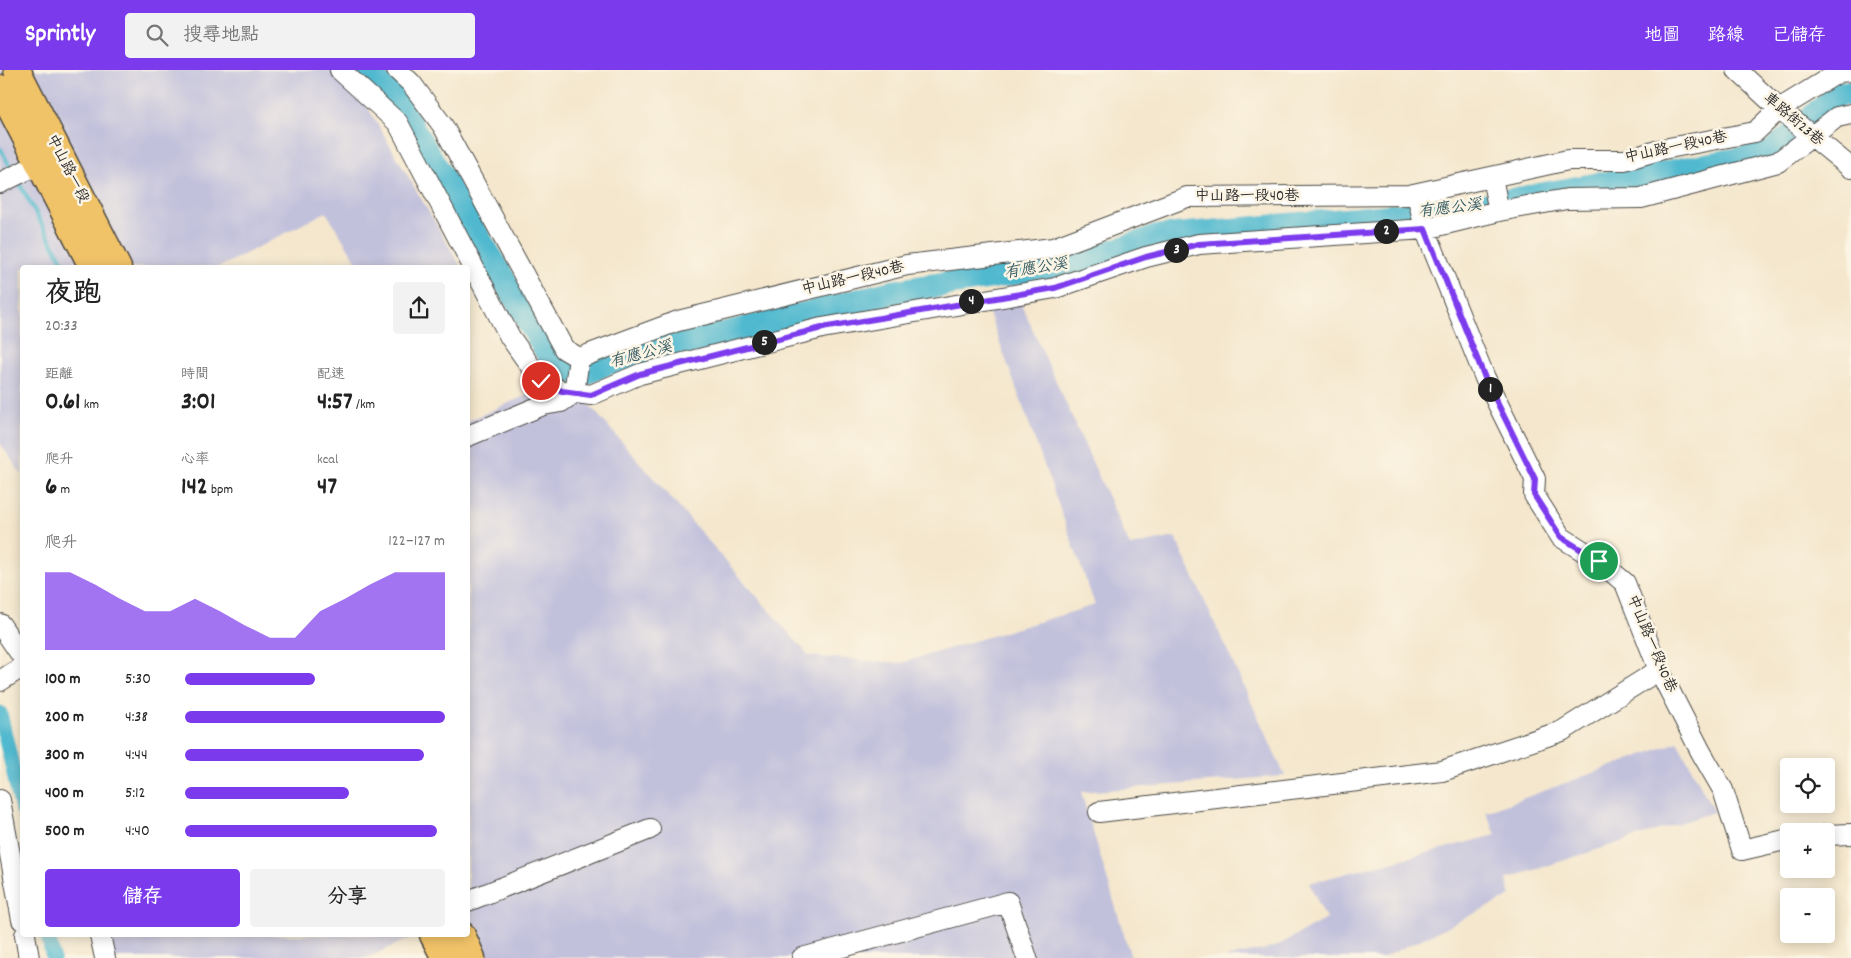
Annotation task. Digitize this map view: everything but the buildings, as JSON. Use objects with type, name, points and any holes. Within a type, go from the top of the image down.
[{"type":"main road","name":"中山路一段","points":[[17,70],[116,265]]},
{"type":"main road","name":"中山路一段","points":[[0,88],[91,265]]},
{"type":"main road","points":[[434,937],[445,958]]},
{"type":"main road","points":[[463,937],[472,958]]},
{"type":"street","points":[[340,70],[398,123],[510,336],[541,381],[562,391],[591,395],[640,374],[822,328],[1055,288],[1146,257],[1199,244],[1425,229],[1499,211],[1567,200],[1641,198],[1778,162],[1837,117],[1851,114]]},
{"type":"street","points":[[398,70],[411,83],[443,126],[564,349],[579,358],[574,392],[561,402],[544,405],[470,435]]},
{"type":"street","name":"車路街23巷","points":[[1737,70],[1851,168]]},
{"type":"street","name":"中山路一段40巷","points":[[579,358],[678,321],[907,265],[1053,248],[1187,197],[1417,194],[1568,160],[1625,160],[1663,149],[1755,132],[1779,108],[1839,72],[1851,71]]},
{"type":"street","points":[[0,183],[39,164]]},
{"type":"street","points":[[1492,178],[1499,211]]},
{"type":"street","name":"中山路一段40巷","points":[[1417,194],[1425,229],[1485,378],[1535,479],[1534,495],[1561,537],[1599,561],[1625,582],[1659,670],[1700,752],[1723,790],[1742,850],[1780,841]]},
{"type":"street","points":[[0,624],[20,660]]},
{"type":"street","points":[[0,681],[20,666]]},
{"type":"street","points":[[1099,812],[1442,771],[1562,731],[1659,670]]},
{"type":"street","points":[[0,800],[20,909]]},
{"type":"street","points":[[470,900],[650,829]]},
{"type":"street","points":[[1835,835],[1851,834]]},
{"type":"street","points":[[802,958],[1008,902],[1027,958]]},
{"type":"street","points":[[25,937],[29,958]]},
{"type":"street","points":[[100,937],[105,958]]},
{"type":"shaded area","points":[[0,70],[332,70],[364,101],[460,265],[359,265],[326,212],[224,265],[20,265],[20,472],[0,443]]},
{"type":"shaded area","points":[[1019,299],[1130,546],[1175,537],[1285,776],[1081,792],[1131,958],[483,958],[470,933],[470,420],[527,395],[585,400],[809,656],[901,663],[1095,605],[986,305]]},
{"type":"shaded area","points":[[1678,742],[1714,812],[1506,879],[1511,896],[1382,958],[1225,958],[1275,947],[1326,919],[1309,883],[1496,835],[1486,812]]},
{"type":"shaded area","points":[[102,937],[413,937],[367,958],[106,958]]},
{"type":"waterway","name":"有應公溪","points":[[364,70],[393,96],[557,368],[583,374],[607,363],[894,292],[1078,263],[1158,237],[1453,211],[1770,154],[1840,93],[1851,94]]},
{"type":"waterway","points":[[0,148],[12,170]]},
{"type":"waterway","points":[[18,181],[64,265]]},
{"type":"waterway","points":[[0,713],[20,800]]},
{"type":"waterway","points":[[48,937],[53,958]]},
{"type":"route","points":[[541,381],[562,391],[591,395],[640,374],[822,328],[1055,288],[1146,257],[1199,244],[1425,229],[1467,329],[1485,378],[1535,479],[1534,495],[1561,537],[1599,561]]}]
